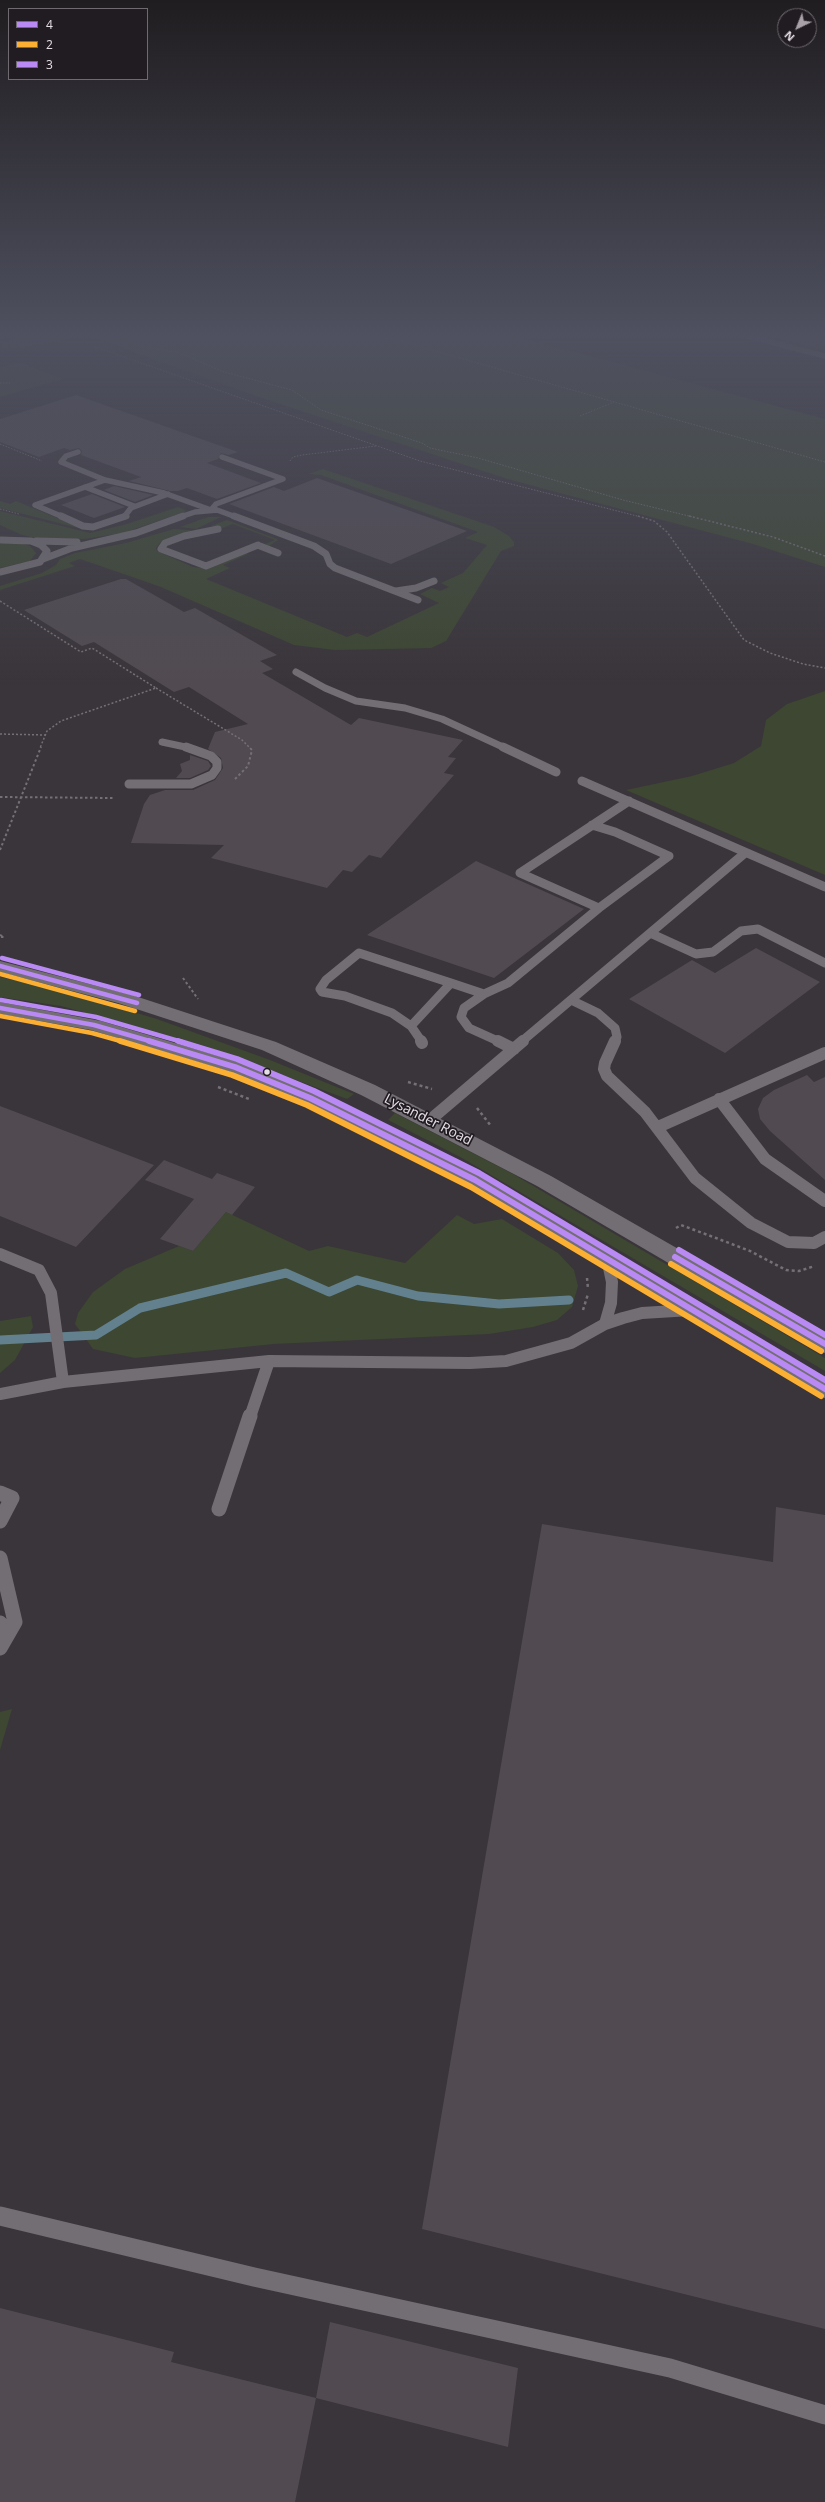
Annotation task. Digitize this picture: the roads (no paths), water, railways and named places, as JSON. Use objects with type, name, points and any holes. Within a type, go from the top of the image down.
[{"type":"street","name":"Lysander Road","points":[[0,966],[125,999],[269,1046],[368,1090],[430,1120],[544,1181],[825,1344]]},
{"type":"street","points":[[0,1008],[94,1025],[236,1067],[303,1095],[475,1180],[696,1310],[825,1389]]},
{"type":"lane","points":[[78,452],[66,456],[61,462],[65,466],[105,480],[168,494],[211,510],[230,513],[314,546],[326,554],[331,566],[418,600]]},
{"type":"lane","points":[[0,572],[31,566],[43,559],[100,541],[136,534],[195,512],[211,510],[216,504],[283,479],[222,458]]},
{"type":"lane","points":[[105,480],[35,505],[83,526],[93,527],[125,517],[134,506],[168,494]]},
{"type":"lane","points":[[85,487],[134,506]]},
{"type":"lane","points":[[218,529],[184,536],[165,543],[161,549],[204,566],[259,546],[278,553]]},
{"type":"lane","points":[[5,532],[31,541],[100,541]]},
{"type":"lane","points":[[0,540],[22,539]]},
{"type":"lane","points":[[31,541],[45,548],[47,551],[43,559]]},
{"type":"lane","points":[[395,591],[416,588],[434,581]]},
{"type":"lane","points":[[296,672],[325,688],[356,701],[405,708],[442,719],[556,772]]},
{"type":"lane","points":[[128,784],[191,784],[212,775],[217,768],[217,762],[212,756],[194,749],[162,742]]},
{"type":"lane","points":[[582,781],[825,887]]},
{"type":"lane","points":[[599,908],[520,873],[629,801]]},
{"type":"lane","points":[[514,1049],[469,1028],[461,1017],[464,1008],[484,994],[508,983],[599,908],[669,856],[615,832],[592,825]]},
{"type":"lane","points":[[430,1120],[745,853]]},
{"type":"lane","points":[[650,933],[696,954],[713,952],[742,932],[758,929],[825,963]]},
{"type":"lane","points":[[422,1043],[411,1026],[392,1013],[345,996],[322,992],[320,989],[321,985],[359,953],[484,994]]},
{"type":"lane","points":[[411,1026],[451,983]]},
{"type":"lane","points":[[571,1000],[598,1013],[615,1028],[617,1037],[604,1069],[607,1076],[658,1127],[695,1178],[751,1223],[788,1242],[814,1243],[825,1237]]},
{"type":"lane","points":[[658,1127],[825,1053]]},
{"type":"lane","points":[[719,1099],[765,1159],[792,1180],[825,1201]]},
{"type":"lane","points":[[0,1254],[39,1270],[50,1293],[63,1382]]},
{"type":"lane","points":[[605,1324],[611,1303],[612,1282],[607,1258]]},
{"type":"lane","points":[[0,1394],[63,1382],[269,1361],[470,1363],[506,1361],[571,1343],[605,1324],[642,1312],[696,1310]]},
{"type":"lane","points":[[219,1509],[269,1361]]},
{"type":"lane","points":[[0,1493],[12,1498],[0,1521]]},
{"type":"lane","points":[[0,1558],[16,1622],[4,1628],[0,1648]]},
{"type":"lane","points":[[0,2216],[254,2277],[670,2368],[825,2415]]},
{"type":"waterway","points":[[0,1340],[96,1335],[140,1308],[286,1273],[329,1292],[357,1280],[418,1296],[499,1304],[569,1300]]}]
